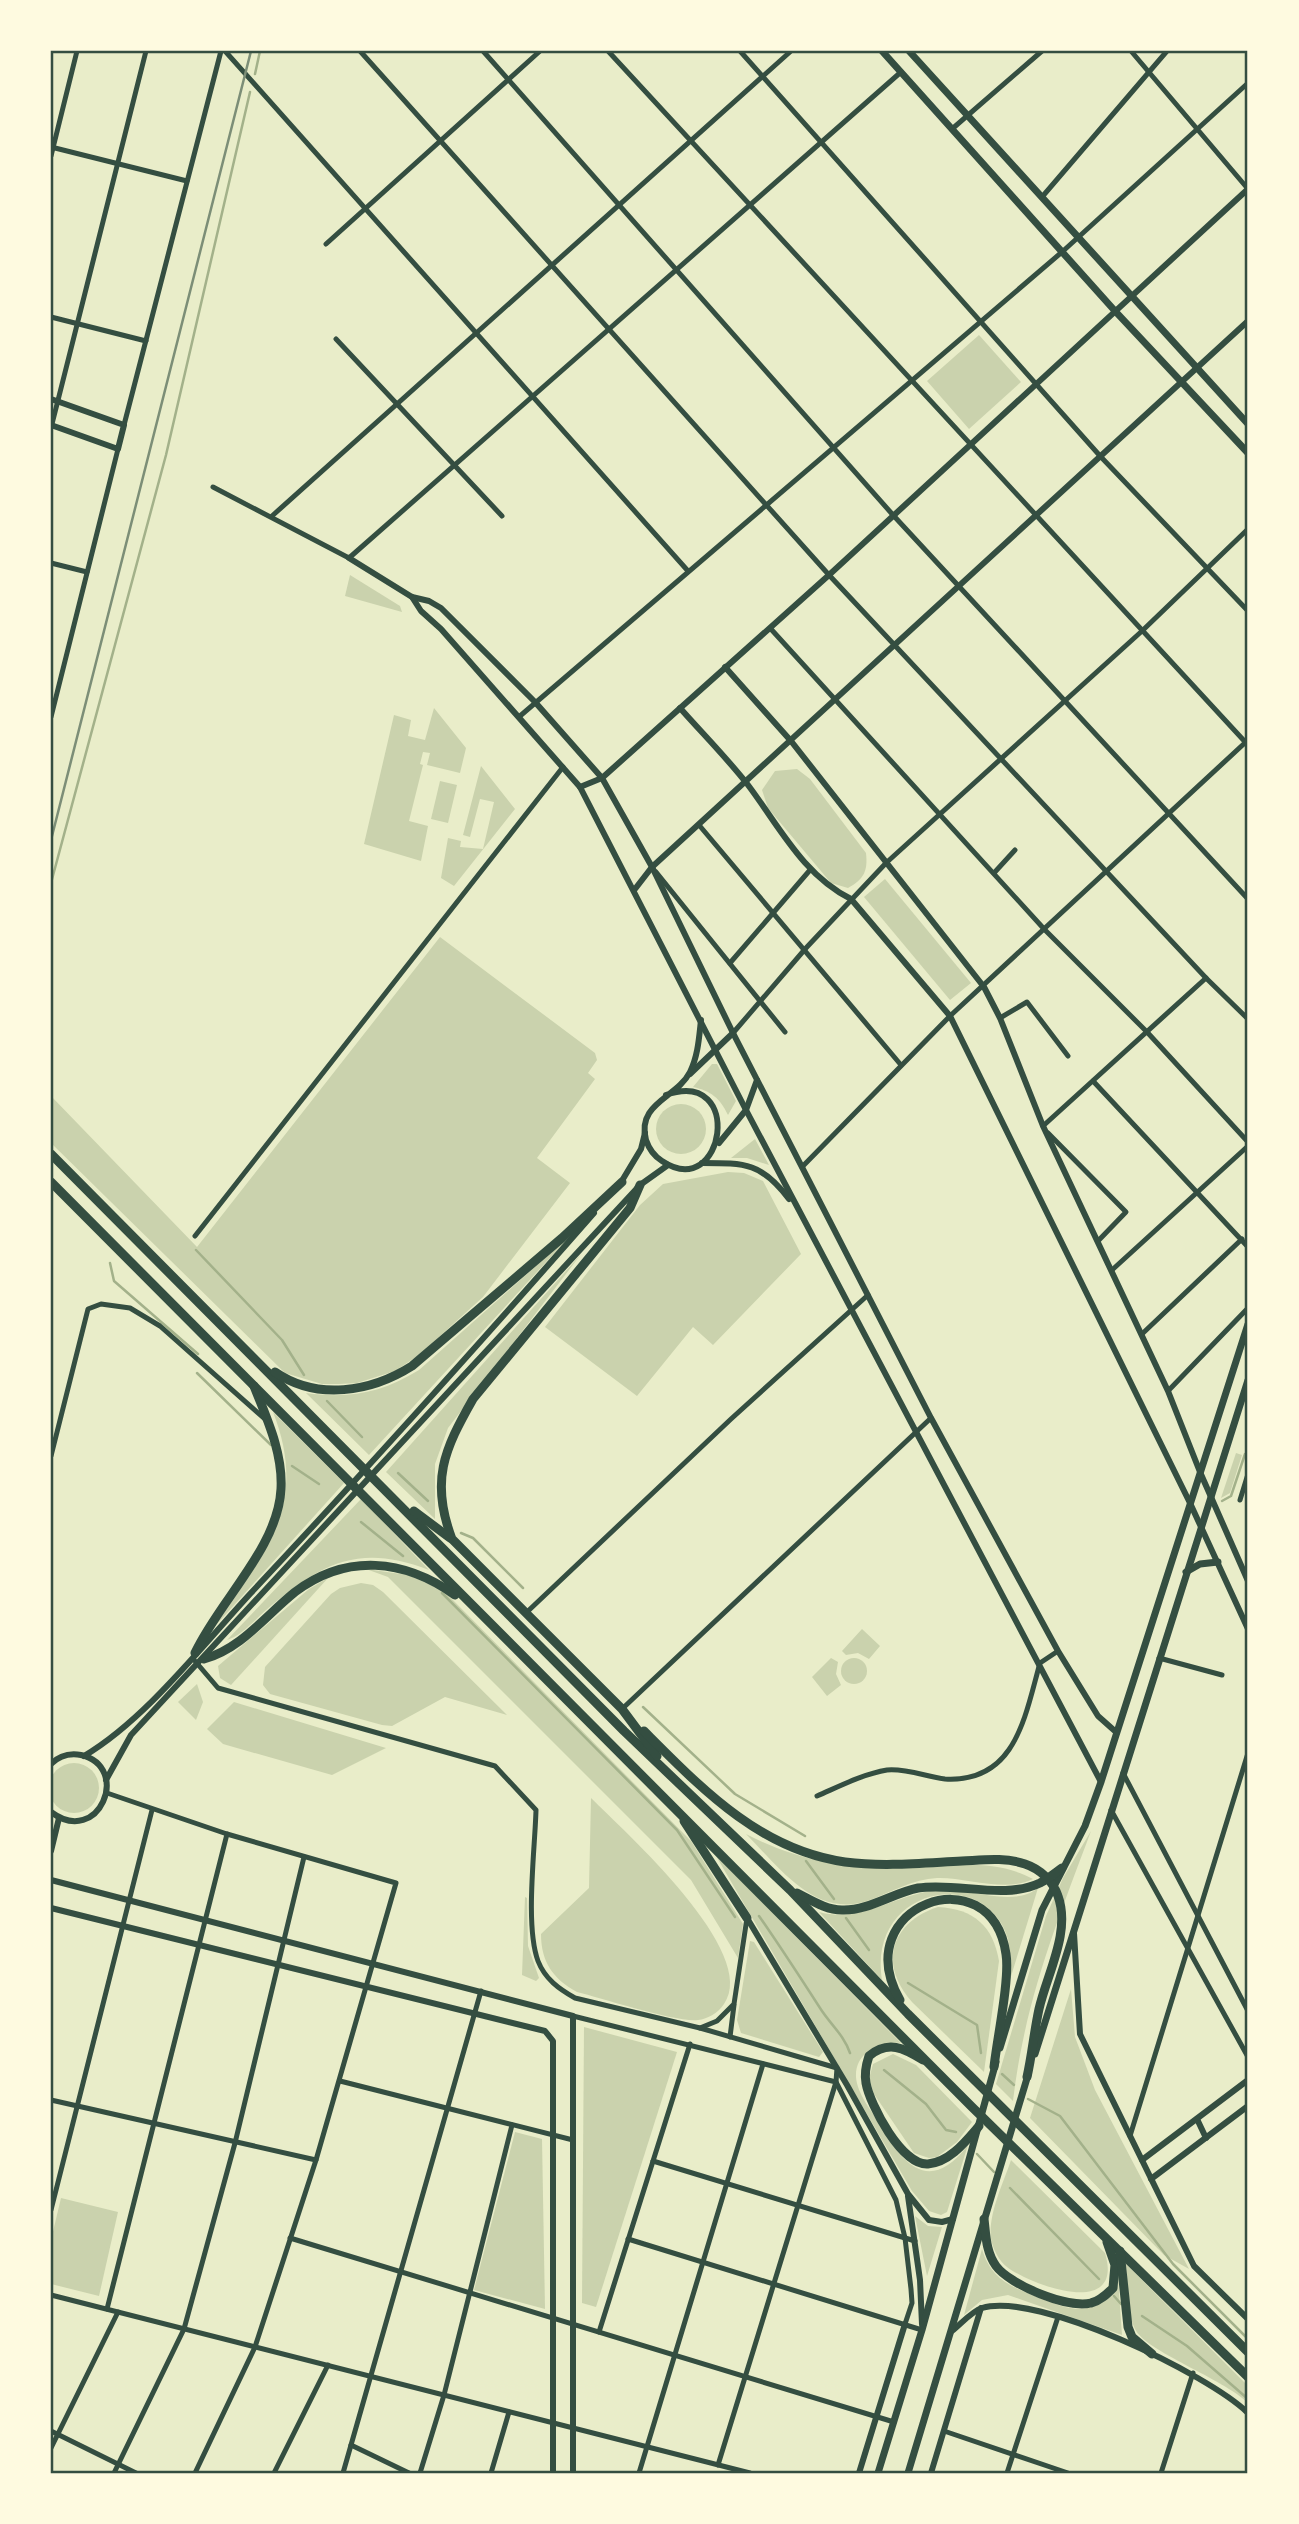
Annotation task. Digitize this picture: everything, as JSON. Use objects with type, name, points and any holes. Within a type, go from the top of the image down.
[{"type":"highway","points":[[51,1154],[673,1777],[790,1890],[908,2014],[1248,2352]]},
{"type":"highway","points":[[51,1182],[972,2107],[1248,2377]]},
{"type":"highway","points":[[257,1360],[286,1380],[312,1389],[361,1389],[396,1377],[562,1238],[622,1182]]},
{"type":"highway","points":[[452,1539],[441,1510],[442,1466],[458,1426],[473,1399],[630,1208],[640,1185]]},
{"type":"highway","points":[[197,1658],[268,1535],[277,1513],[281,1488],[277,1450],[252,1381]]},
{"type":"highway","points":[[390,1494],[452,1539],[705,1792],[760,1833],[799,1851],[844,1862],[885,1865],[1006,1859],[1028,1864],[1047,1877],[1060,1902],[1062,1928],[1039,2010],[1027,2077]]},
{"type":"highway","points":[[197,1658],[225,1653],[309,1583],[333,1571],[361,1564],[400,1566],[421,1574],[474,1608]]},
{"type":"highway","points":[[622,1709],[673,1777]]},
{"type":"highway","points":[[669,1800],[747,1918]]},
{"type":"highway","points":[[790,1890],[824,1906],[841,1910],[861,1907],[916,1889],[942,1885],[1018,1889],[1040,1883],[1062,1868]]},
{"type":"highway","points":[[908,2014],[889,1980],[886,1961],[893,1936],[904,1919],[916,1908],[940,1899],[954,1899],[979,1906],[998,1930],[1007,1957],[994,2067]]},
{"type":"highway","points":[[933,2066],[894,2046],[885,2047],[869,2056],[864,2071],[866,2084],[899,2147],[913,2160],[930,2164],[952,2154],[979,2126]]},
{"type":"highway","points":[[984,2219],[987,2247],[1003,2273],[1035,2291],[1080,2304],[1099,2300],[1112,2288],[1115,2265],[1105,2237]]},
{"type":"highway","points":[[1120,2251],[1128,2327],[1132,2337],[1152,2354]]},
{"type":"main road","points":[[882,51],[1115,311],[1248,453]]},
{"type":"main road","points":[[909,51],[1248,424]]},
{"type":"main road","points":[[878,2473],[922,2330],[994,2067],[1042,1910],[1086,1826],[1248,1324]]},
{"type":"main road","points":[[908,2473],[1027,2077],[1248,1380]]},
{"type":"main road","points":[[1186,1572],[1200,1564],[1218,1562]]},
{"type":"street","points":[[51,156],[77,51]]},
{"type":"street","points":[[118,449],[51,426],[54,401],[77,324],[146,51]]},
{"type":"street","points":[[51,717],[187,181],[223,51]]},
{"type":"street","points":[[223,51],[366,207],[688,571]]},
{"type":"street","points":[[360,51],[829,575],[1206,978],[1248,1019]]},
{"type":"street","points":[[483,51],[893,515],[1066,699],[1248,899]]},
{"type":"street","points":[[326,244],[540,51]]},
{"type":"street","points":[[608,51],[1247,743],[950,1016],[802,1167]]},
{"type":"street","points":[[740,51],[1101,457],[1248,611]]},
{"type":"street","points":[[272,516],[791,51]]},
{"type":"street","points":[[952,129],[1042,51]]},
{"type":"street","points":[[580,786],[601,778],[770,628],[1248,189],[1131,51]]},
{"type":"street","points":[[1042,197],[1167,51]]},
{"type":"street","points":[[349,558],[901,72]]},
{"type":"street","points":[[520,716],[1062,252],[1248,83]]},
{"type":"street","points":[[52,147],[187,181]]},
{"type":"street","points":[[51,317],[146,341]]},
{"type":"street","points":[[635,889],[652,867],[1248,321]]},
{"type":"street","points":[[335,339],[502,516]]},
{"type":"street","points":[[54,401],[124,425]]},
{"type":"street","points":[[213,486],[349,558],[412,597],[429,600],[441,608],[535,702],[601,778],[652,867],[733,1034],[931,1418],[1058,1651],[1098,1716],[1116,1732]]},
{"type":"street","points":[[51,1764],[63,1756],[84,1756],[124,1729],[335,1516],[622,1182],[641,1149],[649,1111],[717,1052],[806,948],[886,863],[1142,631],[1248,529]]},
{"type":"street","points":[[51,563],[87,572]]},
{"type":"street","points":[[412,597],[421,611],[441,629],[580,786],[746,1110],[1101,1782]]},
{"type":"street","points":[[770,628],[1045,930],[1147,1032],[1248,1144],[1200,1193],[1112,1270]]},
{"type":"street","points":[[725,667],[791,741],[984,987],[1000,1018],[1044,1128],[1168,1391],[1248,1581]]},
{"type":"street","points":[[680,708],[746,782],[810,870],[831,889],[851,899],[950,1016],[1201,1525],[1248,1629]]},
{"type":"street","points":[[195,1236],[563,767]]},
{"type":"street","points":[[699,825],[772,914],[806,948],[901,1065]]},
{"type":"street","points":[[994,873],[1015,850]]},
{"type":"street","points":[[652,867],[785,1031]]},
{"type":"street","points":[[730,963],[810,870]]},
{"type":"street","points":[[1044,1128],[1206,978]]},
{"type":"street","points":[[1000,1018],[1027,1002],[1068,1056]]},
{"type":"street","points":[[689,1075],[699,1046],[701,1020]]},
{"type":"street","points":[[701,1163],[746,1110],[757,1080]]},
{"type":"street","points":[[1093,1080],[1248,1247]]},
{"type":"street","points":[[666,1096],[681,1092],[705,1100],[719,1122],[715,1147]]},
{"type":"street","points":[[1044,1128],[1126,1212],[1098,1241]]},
{"type":"street","points":[[645,1133],[652,1152],[668,1165],[685,1167],[701,1163],[745,1164],[761,1169],[774,1179],[802,1217]]},
{"type":"street","points":[[106,1780],[131,1735],[329,1510],[640,1185],[668,1165]]},
{"type":"street","points":[[1142,1334],[1242,1240]]},
{"type":"street","points":[[527,1612],[868,1295]]},
{"type":"street","points":[[51,1456],[88,1308],[101,1304],[130,1308],[160,1326],[268,1422]]},
{"type":"street","points":[[1168,1391],[1248,1308]]},
{"type":"street","points":[[622,1709],[931,1418]]},
{"type":"street","points":[[1240,1500],[1248,1474]]},
{"type":"street","points":[[817,1796],[866,1775],[891,1770],[963,1780],[982,1773],[1005,1758],[1021,1728],[1040,1663],[1058,1651]]},
{"type":"street","points":[[197,1658],[218,1688],[495,1766],[536,1810],[533,1934],[538,1960],[550,1980],[575,1998],[700,2028],[837,2068]]},
{"type":"street","points":[[1159,1658],[1222,1675]]},
{"type":"street","points":[[1130,2136],[1248,1753]]},
{"type":"street","points":[[51,1812],[69,1821],[89,1817],[97,1811],[107,1793],[106,1780],[102,1769],[84,1756]]},
{"type":"street","points":[[1123,1773],[1248,2011]]},
{"type":"street","points":[[107,1793],[227,1834],[396,1883],[340,2081],[256,2347],[195,2473]]},
{"type":"street","points":[[51,2210],[120,1926],[152,1810]]},
{"type":"street","points":[[1111,1810],[1248,2057]]},
{"type":"street","points":[[51,1851],[59,1818]]},
{"type":"street","points":[[107,2309],[227,1834]]},
{"type":"street","points":[[114,2473],[184,2329],[235,2143],[304,1857]]},
{"type":"street","points":[[51,1880],[836,2082],[889,2186],[905,2238],[912,2302],[859,2473]]},
{"type":"street","points":[[51,1908],[545,2031],[553,2041],[553,2473]]},
{"type":"street","points":[[730,2037],[747,1918]]},
{"type":"street","points":[[747,1918],[837,2068],[908,2194],[929,2220],[942,2222],[953,2219]]},
{"type":"street","points":[[1074,1928],[1080,2034],[1194,2266],[1248,2319]]},
{"type":"street","points":[[343,2473],[481,1991]]},
{"type":"street","points":[[700,2028],[717,2021],[734,2004]]},
{"type":"street","points":[[573,2016],[573,2473]]},
{"type":"street","points":[[599,2332],[690,2044]]},
{"type":"street","points":[[639,2473],[763,2064]]},
{"type":"street","points":[[718,2465],[836,2082],[837,2068]]},
{"type":"street","points":[[1142,2160],[1248,2080]]},
{"type":"street","points":[[340,2081],[573,2140]]},
{"type":"street","points":[[51,2100],[316,2160]]},
{"type":"street","points":[[1151,2179],[1248,2106]]},
{"type":"street","points":[[1197,2119],[1206,2138]]},
{"type":"street","points":[[419,2473],[444,2395],[512,2125]]},
{"type":"street","points":[[653,2161],[915,2241]]},
{"type":"street","points":[[628,2239],[922,2330],[915,2241],[908,2194]]},
{"type":"street","points":[[290,2238],[894,2422]]},
{"type":"street","points":[[51,2295],[750,2473]]},
{"type":"street","points":[[952,2331],[981,2308],[1033,2308],[1152,2354],[1192,2373],[1248,2413]]},
{"type":"street","points":[[931,2473],[981,2308]]},
{"type":"street","points":[[51,2448],[118,2312]]},
{"type":"street","points":[[1007,2473],[1058,2317]]},
{"type":"street","points":[[274,2473],[328,2365]]},
{"type":"street","points":[[1161,2473],[1192,2373]]},
{"type":"street","points":[[491,2473],[509,2412]]},
{"type":"street","points":[[51,2431],[136,2473]]},
{"type":"street","points":[[944,2431],[1068,2473]]},
{"type":"street","points":[[351,2445],[409,2473]]},
{"type":"green space","points":[[979,335],[1021,382],[969,429],[927,381]]},
{"type":"green space","points":[[350,575],[400,606],[402,612],[345,596]]},
{"type":"green space","points":[[434,708],[466,748],[460,773],[427,765],[430,753],[423,752],[420,764],[423,765],[409,821],[428,826],[421,861],[364,844],[394,715],[411,720],[408,736],[425,740]]},
{"type":"green space","points":[[481,766],[515,809],[454,886],[441,878],[448,838],[461,841],[460,847],[483,849],[494,802],[480,799],[470,837],[463,835]]},
{"type":"green space","points":[[797,769],[810,779],[866,853],[864,874],[848,888],[831,883],[768,808],[762,790],[775,771]]},
{"type":"green space","points":[[440,781],[457,785],[448,823],[431,819]]},
{"type":"green space","points":[[885,879],[971,983],[950,1000],[864,897]]},
{"type":"green space","points":[[440,937],[595,1053],[597,1060],[588,1073],[595,1079],[537,1158],[570,1183],[483,1297],[419,1355],[395,1371],[357,1383],[322,1384],[285,1373],[51,1143],[51,1096],[197,1247]]},
{"type":"green space","points":[[712,1064],[717,1064],[736,1101],[728,1115],[714,1096],[693,1087]]},
{"type":"green space","points":[[681,1104],[699,1111],[706,1129],[699,1147],[681,1154],[663,1147],[656,1129],[663,1111]]},
{"type":"green space","points":[[755,1139],[769,1165],[747,1158],[731,1158]]},
{"type":"green space","points":[[728,1172],[744,1173],[763,1181],[801,1254],[713,1345],[693,1327],[637,1396],[545,1327],[640,1205],[663,1184]]},
{"type":"green space","points":[[571,1235],[369,1455],[306,1393],[337,1395],[365,1392],[392,1384],[419,1370]]},
{"type":"green space","points":[[582,1253],[448,1428],[435,1464],[435,1519],[386,1472]]},
{"type":"green space","points":[[273,1412],[344,1483],[209,1633],[262,1555],[275,1530],[283,1505],[286,1477],[283,1446]]},
{"type":"green space","points":[[1236,1453],[1242,1455],[1230,1493],[1221,1498]]},
{"type":"green space","points":[[361,1499],[429,1570],[381,1558],[340,1563],[303,1581],[242,1632],[227,1640]]},
{"type":"green space","points":[[366,1569],[408,1575],[444,1591],[691,1841],[743,1924],[738,1958],[691,1880],[388,1577]]},
{"type":"green space","points":[[328,1578],[231,1685],[220,1678],[218,1666],[309,1589]]},
{"type":"green space","points":[[361,1583],[373,1585],[383,1592],[507,1715],[445,1697],[392,1726],[270,1694],[263,1685],[265,1667],[331,1594],[340,1588]]},
{"type":"green space","points":[[862,1629],[880,1646],[869,1659],[858,1653],[846,1655],[842,1651]]},
{"type":"green space","points":[[831,1658],[838,1662],[836,1674],[841,1685],[827,1696],[812,1677]]},
{"type":"green space","points":[[854,1658],[863,1662],[867,1671],[863,1680],[854,1684],[845,1680],[841,1671],[845,1662]]},
{"type":"green space","points":[[197,1684],[203,1702],[196,1720],[178,1702]]},
{"type":"green space","points":[[234,1702],[386,1748],[332,1775],[223,1744],[207,1729]]},
{"type":"green space","points":[[74,1763],[92,1770],[99,1788],[92,1806],[74,1813],[56,1806],[49,1788],[56,1770]]},
{"type":"green space","points":[[591,1798],[657,1864],[707,1925],[723,1955],[730,1982],[724,2004],[712,2015],[698,2020],[674,2018],[577,1992],[550,1969],[543,1953],[541,1934],[589,1888]]},
{"type":"green space","points":[[1091,1831],[1043,1963],[1025,2029],[1013,2101],[996,2084],[1046,1916],[1063,1878]]},
{"type":"green space","points":[[746,1834],[798,1855],[834,1864],[891,1868],[982,1865],[1017,1872],[1033,1879],[1011,1885],[998,1885],[948,1878],[928,1879],[870,1900],[851,1904],[833,1903],[800,1887]]},
{"type":"green space","points":[[716,1856],[901,2043],[885,2044],[870,2050],[860,2061],[856,2077],[865,2102],[898,2152],[918,2169],[930,2171],[941,2169],[968,2145],[947,2212],[941,2215],[929,2211],[912,2191]]},
{"type":"green space","points":[[1038,1888],[1009,1983],[1008,1939],[996,1915],[977,1901],[955,1894],[931,1896],[909,1906],[892,1924],[882,1948],[882,1980],[819,1912],[850,1914],[939,1890],[1004,1897],[1028,1894]]},
{"type":"green space","points":[[525,1897],[528,1946],[539,1978],[536,1981],[522,1975]]},
{"type":"green space","points":[[938,1907],[951,1908],[972,1916],[987,1929],[996,1949],[999,1961],[984,2072],[912,2002],[901,1988],[895,1973],[893,1959],[900,1934],[909,1923]]},
{"type":"green space","points":[[750,1941],[754,1942],[823,2052],[819,2057],[741,2033],[737,2020]]},
{"type":"green space","points":[[1071,1989],[1075,2037],[1095,2090],[1189,2269],[1164,2255],[1030,2118]]},
{"type":"green space","points":[[584,2027],[677,2052],[596,2307],[582,2303]]},
{"type":"green space","points":[[893,2054],[916,2065],[972,2122],[957,2142],[937,2157],[929,2158],[914,2153],[874,2094],[869,2079],[873,2064]]},
{"type":"green space","points":[[515,2132],[542,2139],[545,2309],[474,2290]]},
{"type":"green space","points":[[1011,2160],[1105,2253],[1108,2273],[1102,2286],[1089,2291],[1073,2292],[1054,2288],[1019,2275],[999,2258],[991,2239],[992,2219]]},
{"type":"green space","points":[[61,2198],[118,2212],[99,2296],[51,2284],[51,2240]]},
{"type":"green space","points":[[915,2216],[928,2226],[942,2227],[927,2276]]},
{"type":"green space","points":[[982,2249],[991,2268],[1003,2280],[1018,2289],[1062,2306],[1084,2309],[1094,2307],[1111,2292],[1118,2278],[1122,2335],[1008,2295],[982,2300],[964,2315]]},
{"type":"green space","points":[[1126,2264],[1248,2386],[1248,2403],[1222,2384],[1169,2356],[1142,2338],[1135,2329],[1130,2314]]},
{"type":"waterway","points":[[255,74],[260,51]]},
{"type":"waterway","points":[[51,883],[166,455],[250,92]]},
{"type":"waterway","points":[[196,1250],[282,1340],[304,1375]]},
{"type":"waterway","points":[[110,1263],[114,1281],[198,1354]]},
{"type":"waterway","points":[[197,1373],[271,1445]]},
{"type":"waterway","points":[[327,1401],[362,1437]]},
{"type":"waterway","points":[[1222,1501],[1231,1496],[1245,1454]]},
{"type":"waterway","points":[[292,1466],[319,1484]]},
{"type":"waterway","points":[[398,1473],[428,1501]]},
{"type":"waterway","points":[[361,1522],[403,1556]]},
{"type":"waterway","points":[[461,1533],[473,1538],[523,1588]]},
{"type":"waterway","points":[[442,1593],[677,1830],[735,1917]]},
{"type":"waterway","points":[[643,1707],[735,1794],[805,1836]]},
{"type":"waterway","points":[[806,1861],[834,1899]]},
{"type":"waterway","points":[[759,1916],[841,2035],[850,2053]]},
{"type":"waterway","points":[[846,1918],[869,1950]]},
{"type":"waterway","points":[[908,1983],[977,2025],[981,2053]]},
{"type":"waterway","points":[[884,2070],[926,2104],[946,2130],[956,2132]]},
{"type":"waterway","points":[[1002,2074],[1014,2085]]},
{"type":"waterway","points":[[1028,2099],[1060,2116],[1173,2264],[1248,2339]]},
{"type":"waterway","points":[[977,2154],[994,2172]]},
{"type":"waterway","points":[[1010,2188],[1099,2279]]},
{"type":"waterway","points":[[1114,2296],[1121,2304]]},
{"type":"waterway","points":[[1142,2316],[1187,2346],[1248,2399]]},
{"type":"railway","points":[[51,840],[251,51]]}]
